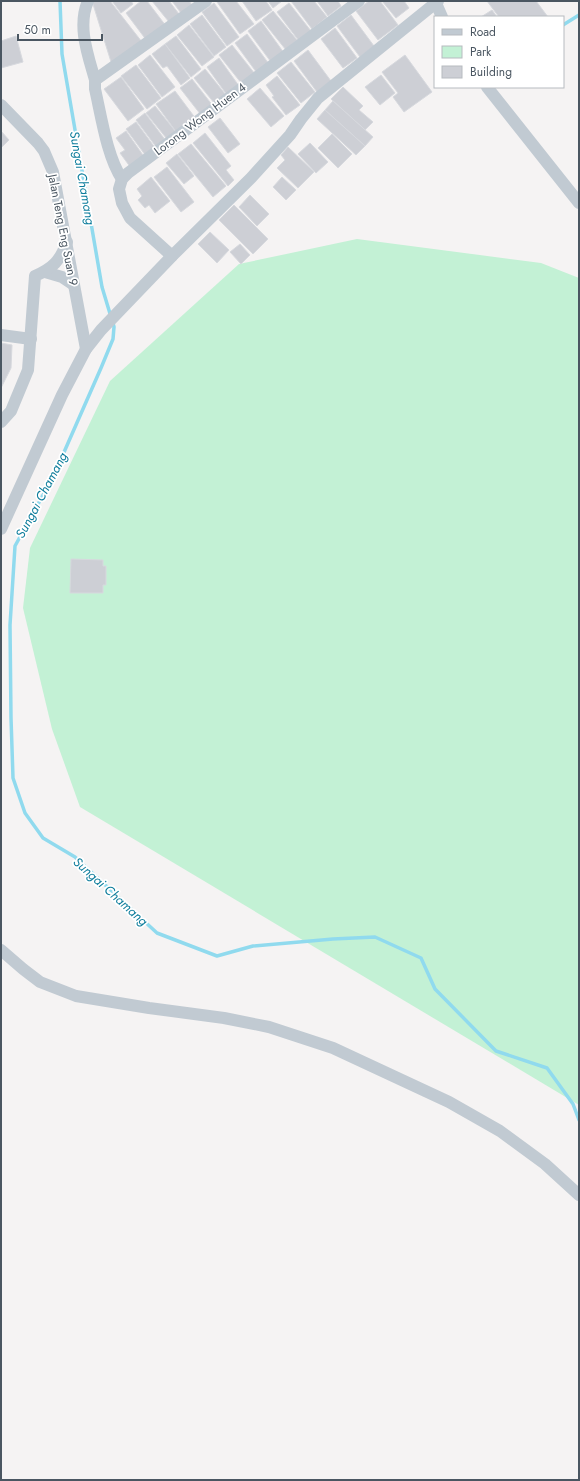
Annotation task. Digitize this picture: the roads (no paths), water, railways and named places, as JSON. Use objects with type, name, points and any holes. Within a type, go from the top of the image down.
[{"type":"street","points":[[88,1],[84,25],[86,48],[95,80],[94,89],[112,157],[116,170],[122,180],[119,189],[122,203],[130,218],[172,256]]},
{"type":"street","points":[[95,80],[206,1]]},
{"type":"street","name":"Lorong Wong Huen 4","points":[[122,180],[128,173],[359,1]]},
{"type":"street","points":[[1,529],[4,517],[62,395],[86,349],[101,330],[172,256],[251,178],[290,135],[301,118],[318,98],[436,2],[442,16]]},
{"type":"street","points":[[488,88],[579,203]]},
{"type":"street","name":"Jalan Teng Eng Suan 9","points":[[1,105],[38,143],[44,151],[53,172],[86,349]]},
{"type":"street","points":[[1,422],[11,411],[28,370],[35,276],[45,272],[58,262],[67,242]]},
{"type":"street","points":[[45,272],[62,277],[74,285]]},
{"type":"street","points":[[1,335],[31,339]]},
{"type":"street","points":[[1,950],[40,982],[76,996],[224,1018],[269,1027],[334,1048],[448,1102],[500,1131],[545,1164],[579,1195]]},
{"type":"waterway","name":"Sungai Chamang","points":[[60,1],[62,54],[102,287],[111,317]]},
{"type":"waterway","points":[[564,24],[579,15]]},
{"type":"waterway","name":"Sungai Chamang","points":[[113,323],[113,339],[54,475],[15,546],[10,625],[13,778],[25,813],[43,838],[75,857],[157,933],[217,956],[253,946],[375,937],[421,958],[435,989],[496,1051],[547,1068],[573,1104],[579,1120]]}]
